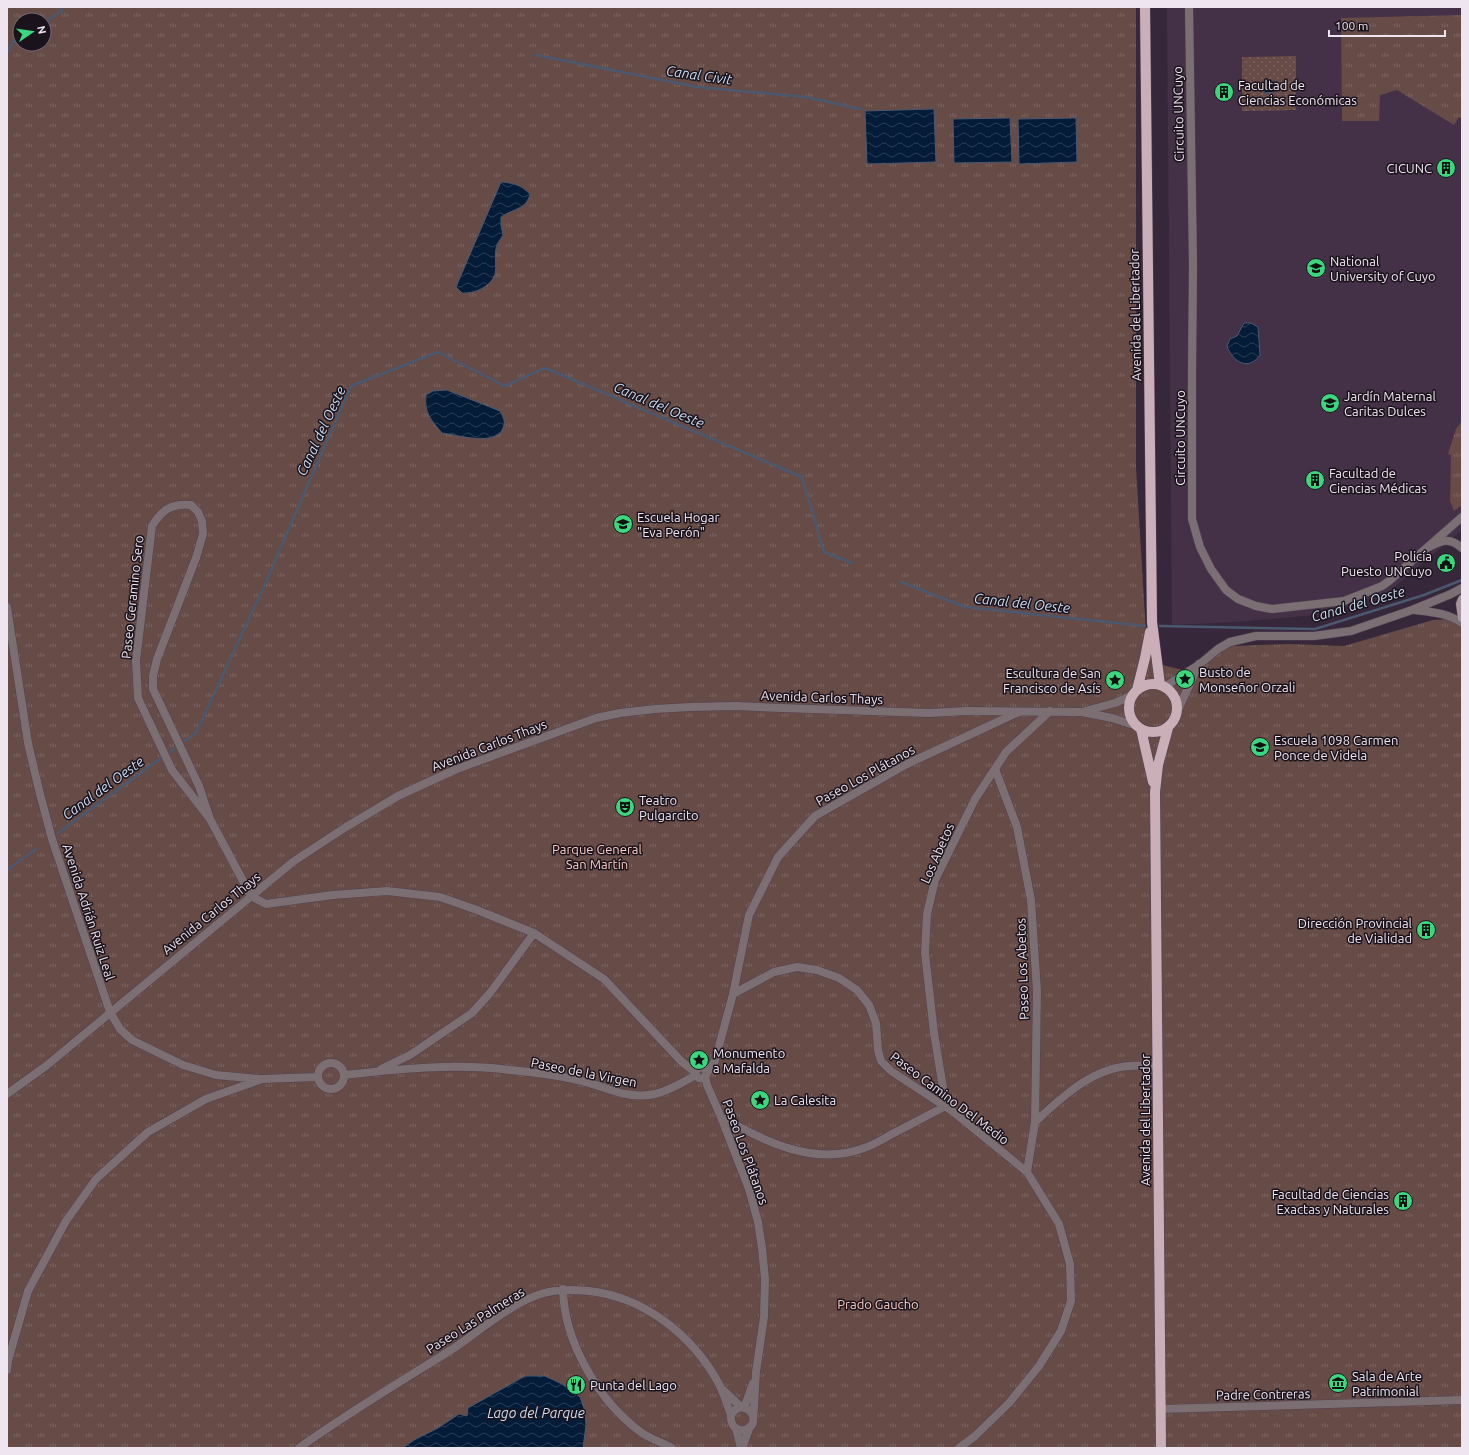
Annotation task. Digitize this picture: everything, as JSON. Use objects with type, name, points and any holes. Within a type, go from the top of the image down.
[{"type":"main road","name":"Avenida del Libertador","points":[[1145,7],[1152,622],[1162,686]]},
{"type":"main road","points":[[1462,599],[1460,604],[1462,618]]},
{"type":"main road","name":"Avenida del Libertador","points":[[1135,693],[1145,658],[1152,622]]},
{"type":"main road","points":[[1152,684],[1162,686],[1170,691],[1174,696],[1177,704],[1175,718],[1168,728],[1159,732],[1150,732],[1139,728],[1132,720],[1129,712],[1129,704],[1135,693],[1144,686],[1152,684]]},
{"type":"main road","name":"Avenida del Libertador","points":[[1139,728],[1155,792]]},
{"type":"main road","name":"Avenida del Libertador","points":[[1161,1448],[1155,792],[1158,765],[1168,728]]},
{"type":"street","name":"Circuito UNCuyo","points":[[1189,7],[1193,264],[1192,519],[1200,547],[1211,569],[1226,590],[1238,599],[1256,606],[1272,609],[1344,601],[1382,586],[1462,517]]},
{"type":"street","name":"Paseo Geramino Sero","points":[[210,819],[172,770],[138,698],[136,661],[152,526],[159,516],[169,508],[180,504],[191,505],[198,512],[202,521],[203,534],[196,558],[157,659],[153,676],[154,690],[199,786],[210,819],[251,896]]},
{"type":"street","points":[[1427,548],[1443,540],[1449,541],[1462,548]]},
{"type":"street","points":[[1162,686],[1200,664],[1218,649],[1230,642],[1256,636],[1314,636],[1351,631],[1412,610],[1462,588]]},
{"type":"street","name":"Avenida Adrián Ruiz Leal","points":[[7,607],[28,743],[39,790],[52,839],[110,1012]]},
{"type":"street","points":[[1412,610],[1438,612],[1454,617],[1462,623]]},
{"type":"street","points":[[1177,712],[1200,664]]},
{"type":"street","name":"Avenida Carlos Thays","points":[[1082,712],[1115,703],[1135,693]]},
{"type":"street","name":"Avenida Carlos Thays","points":[[7,1094],[46,1066],[294,861],[346,827],[398,796],[457,769],[596,718],[620,713],[655,709],[735,706],[929,713],[968,711],[1050,711],[1082,712],[1112,718],[1139,728]]},
{"type":"street","name":"Los Abetos","points":[[946,1106],[934,1033],[925,953],[927,914],[935,880],[975,799],[1006,752],[1050,711]]},
{"type":"street","name":"Paseo Los Plátanos","points":[[715,1061],[733,994],[750,915],[778,856],[815,816],[907,764],[1019,712]]},
{"type":"street","name":"Paseo Los Abetos","points":[[995,769],[1017,827],[1032,900],[1037,991],[1035,1122],[1027,1172]]},
{"type":"street","points":[[251,896],[266,904],[333,895],[387,891],[440,897],[534,933],[604,979],[684,1063],[701,1073]]},
{"type":"street","points":[[377,1071],[410,1055],[472,1013],[490,993],[534,933]]},
{"type":"street","name":"Paseo Camino Del Medio","points":[[733,994],[774,972],[797,967],[817,970],[839,978],[857,990],[868,1005],[876,1023],[878,1050],[881,1061],[891,1071],[946,1106],[1027,1172],[1059,1224],[1070,1264],[1071,1301],[1061,1331],[1039,1366],[1009,1403],[975,1436],[959,1448]]},
{"type":"street","points":[[110,1012],[120,1029],[132,1040],[184,1065],[216,1075],[262,1079],[318,1077]]},
{"type":"street","name":"Paseo de la Virgen","points":[[344,1076],[377,1071],[451,1067],[509,1069],[579,1080],[611,1091],[634,1096],[656,1094],[701,1073],[715,1061]]},
{"type":"street","points":[[332,1063],[340,1067],[344,1076],[339,1086],[332,1089],[324,1087],[319,1081],[318,1072],[324,1065],[332,1063]]},
{"type":"street","points":[[1035,1122],[1061,1098],[1094,1076],[1113,1069],[1129,1066],[1158,1066]]},
{"type":"street","name":"Paseo Los Plátanos","points":[[701,1073],[721,1117],[749,1189],[758,1222],[765,1280],[764,1317],[756,1372]]},
{"type":"street","points":[[7,1370],[8,1361],[28,1291],[66,1221],[96,1179],[148,1132],[206,1099],[262,1079]]},
{"type":"street","points":[[721,1117],[783,1147],[806,1153],[828,1156],[865,1148],[946,1106]]},
{"type":"street","points":[[563,1289],[564,1309],[569,1328],[582,1359],[599,1388],[616,1409],[643,1433],[672,1448]]},
{"type":"street","name":"Paseo Las Palmeras","points":[[298,1448],[519,1304],[543,1293],[563,1289],[598,1292],[633,1302],[651,1311],[668,1323],[689,1342],[709,1367],[721,1388]]},
{"type":"street","points":[[731,1415],[733,1412],[742,1408],[756,1372]]},
{"type":"street","points":[[741,1448],[753,1423],[756,1372]]},
{"type":"street","points":[[721,1388],[742,1408],[748,1410],[753,1416]]},
{"type":"street","points":[[721,1388],[731,1415],[731,1423],[736,1429],[741,1448]]},
{"type":"street","name":"Padre Contreras","points":[[1160,1409],[1462,1400]]},
{"type":"street","points":[[736,1429],[742,1431],[749,1429]]},
{"type":"shaded area","name":"National University of Cuyo","points":[[1167,7],[1462,7],[1462,530],[1386,594],[1316,615],[1236,622],[1172,625]]},
{"type":"green space","name":"Parque General San Martín","points":[[7,7],[1136,7],[1136,467],[1146,634],[1154,663],[1183,670],[1216,652],[1233,646],[1289,644],[1344,646],[1433,620],[1451,619],[1462,628],[1462,1448],[7,1448]]},
{"type":"green space","points":[[1462,15],[1462,119],[1459,117],[1454,125],[1397,90],[1380,95],[1379,121],[1342,121],[1341,18]]},
{"type":"green space","points":[[1296,56],[1296,110],[1242,111],[1242,57]]},
{"type":"green space","points":[[1462,421],[1462,505],[1454,511],[1450,501],[1451,455],[1448,454],[1456,429]]},
{"type":"water","points":[[1275,81],[1275,92],[1264,93],[1264,82]]},
{"type":"water","points":[[934,109],[936,162],[867,164],[865,111]]},
{"type":"water","points":[[1010,118],[1012,162],[954,163],[953,119]]},
{"type":"water","points":[[1076,118],[1077,162],[1019,164],[1018,119]]},
{"type":"water","points":[[501,182],[517,185],[524,188],[530,194],[526,203],[501,217],[503,235],[496,247],[496,271],[493,279],[482,289],[462,293],[456,287]]},
{"type":"water","points":[[1244,323],[1251,323],[1258,327],[1260,355],[1255,360],[1246,364],[1236,360],[1227,346],[1230,339],[1237,336]]},
{"type":"water","points":[[447,390],[500,411],[504,424],[499,434],[493,437],[476,438],[442,433],[427,412],[426,395],[433,391]]},
{"type":"water","name":"Lago del Parque","points":[[525,1376],[545,1376],[562,1384],[580,1397],[585,1411],[586,1425],[583,1448],[403,1448],[459,1414],[467,1416],[468,1408]]},
{"type":"waterway","name":"Canal Civit","points":[[52,17],[62,11],[61,7]]},
{"type":"waterway","name":"Canal Civit","points":[[7,53],[12,44]]},
{"type":"waterway","name":"Canal Civit","points":[[536,55],[697,87],[806,97],[860,109]]},
{"type":"waterway","name":"Canal del Oeste","points":[[185,741],[196,733],[261,593],[351,386],[438,352],[505,386],[545,368],[802,477],[824,552],[852,563]]},
{"type":"waterway","name":"Canal del Oeste","points":[[1160,626],[1315,629],[1424,595],[1462,580]]},
{"type":"waterway","name":"Canal del Oeste","points":[[901,582],[965,607],[1145,626]]},
{"type":"waterway","points":[[170,752],[174,749]]},
{"type":"waterway","name":"Canal del Oeste","points":[[58,833],[160,759]]},
{"type":"waterway","name":"Canal del Oeste","points":[[7,870],[36,849]]},
{"type":"place","name":"Facultad de Ciencias Económicas","points":[[1224,92]]},
{"type":"place","name":"CICUNC","points":[[1446,168]]},
{"type":"place","name":"National University of Cuyo","points":[[1316,268]]},
{"type":"place","name":"Jardín Maternal Caritas Dulces","points":[[1330,403]]},
{"type":"place","name":"Facultad de Ciencias Médicas","points":[[1315,480]]},
{"type":"place","name":"Escuela Hogar \"Eva Perón\"","points":[[623,524]]},
{"type":"place","name":"Policía Puesto UNCuyo","points":[[1446,563]]},
{"type":"place","name":"Busto de Monseñor Orzali","points":[[1185,679]]},
{"type":"place","name":"Escultura de San Francisco de Asís","points":[[1115,680]]},
{"type":"place","name":"Escuela 1098 Carmen Ponce de Videla","points":[[1260,747]]},
{"type":"place","name":"Teatro Pulgarcito","points":[[625,807]]},
{"type":"place","name":"Dirección Provincial de Vialidad","points":[[1426,930]]},
{"type":"place","name":"Monumento a Mafalda","points":[[699,1060]]},
{"type":"place","name":"La Calesita","points":[[760,1100]]},
{"type":"place","name":"Facultad de Ciencias Exactas y Naturales","points":[[1403,1201]]},
{"type":"place","name":"Sala de Arte Patrimonial","points":[[1338,1383]]},
{"type":"place","name":"Punta del Lago","points":[[576,1385]]},
{"type":"park label","name":"Prado Gaucho","points":[[878,1304]]}]
